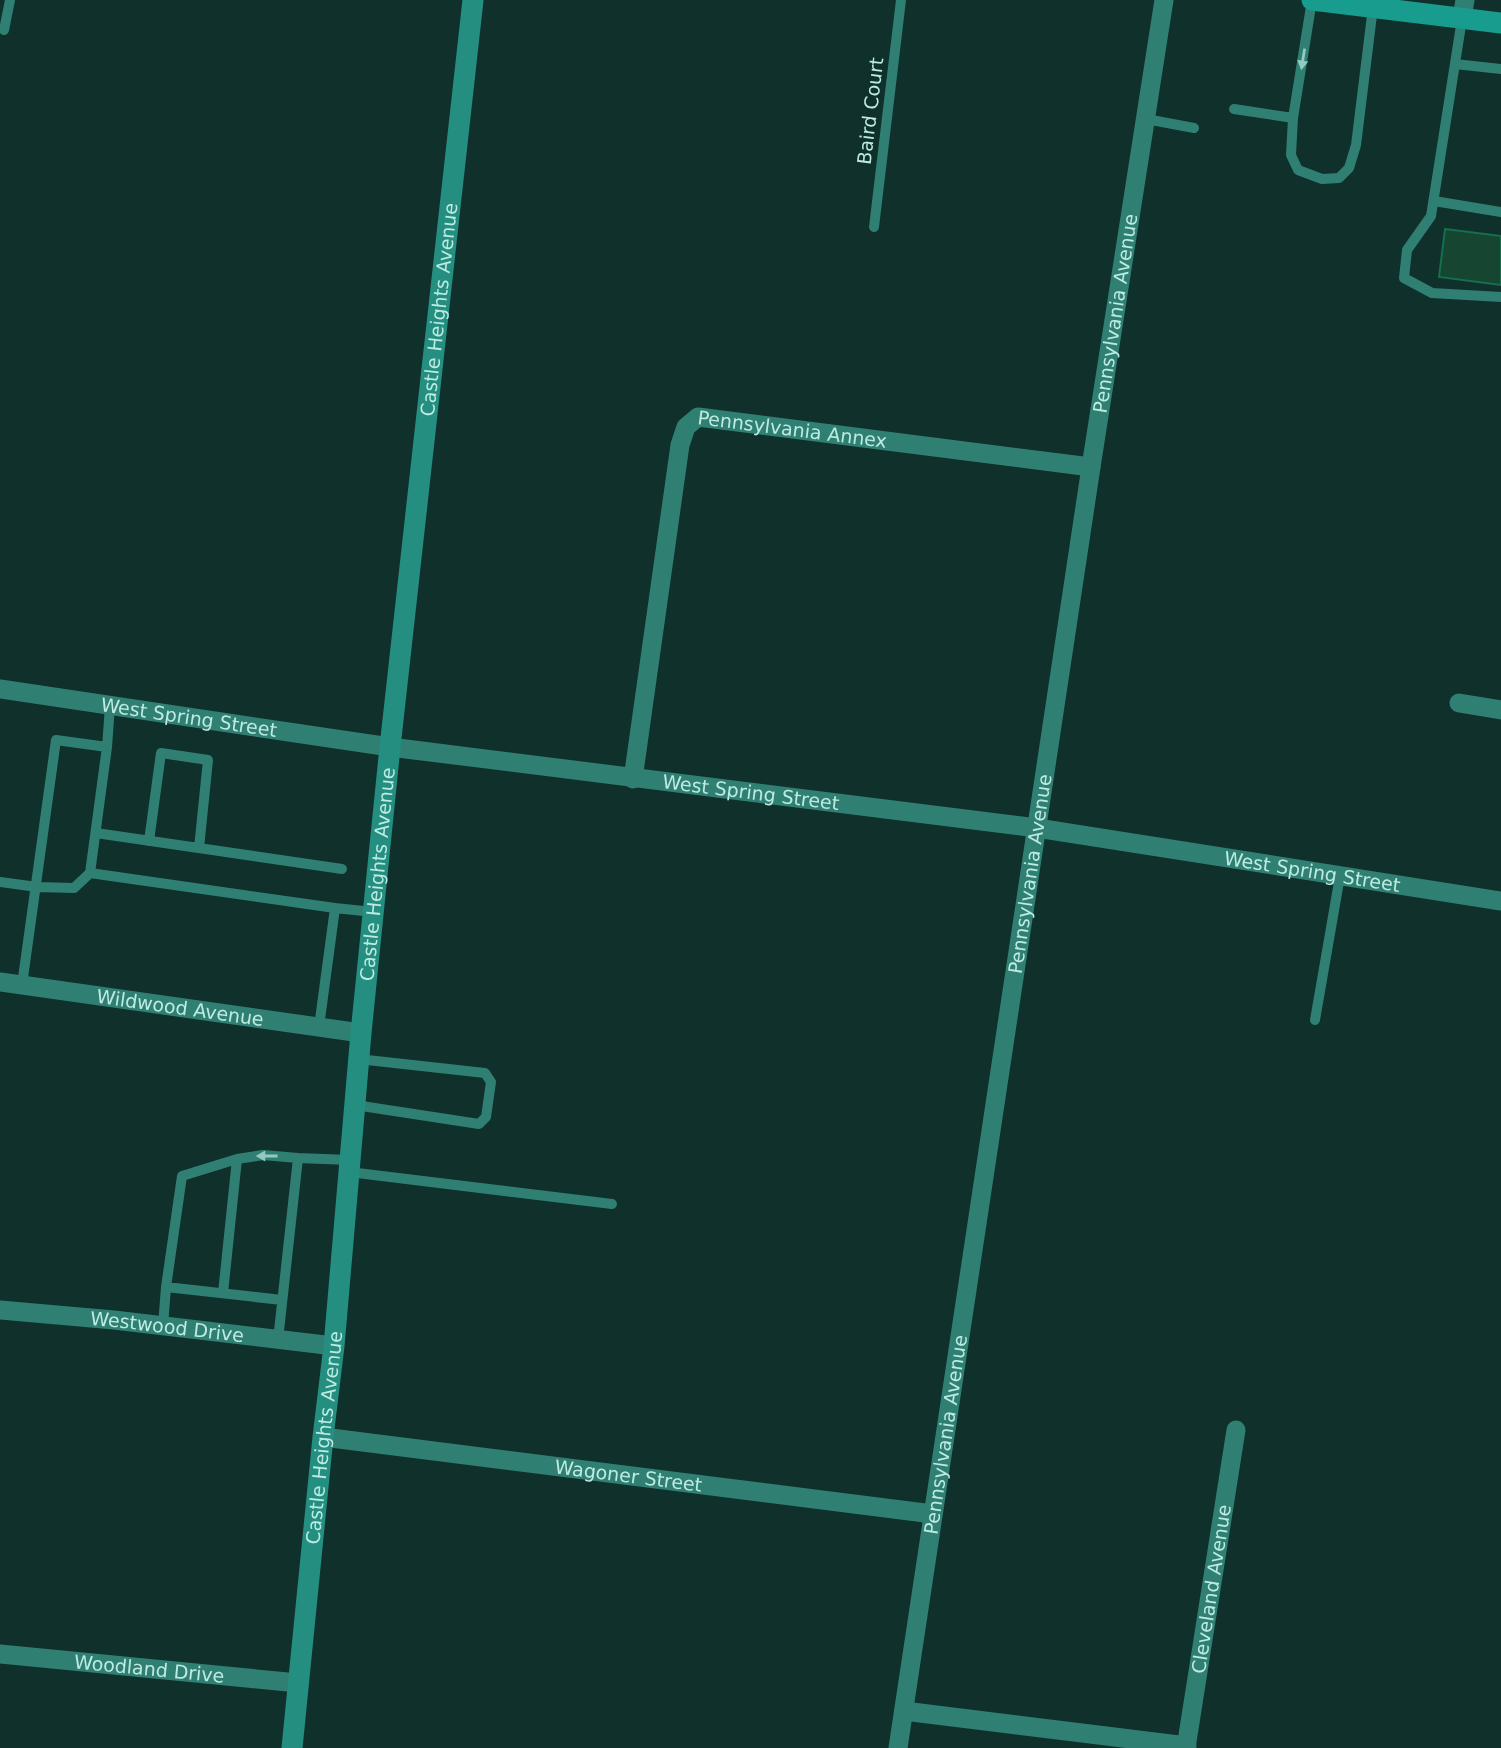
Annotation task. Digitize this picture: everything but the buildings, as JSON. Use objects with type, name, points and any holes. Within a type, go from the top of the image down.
[{"type":"main road","points":[[1312,0],[1347,2],[1373,8],[1464,9],[1501,23]]},
{"type":"street","name":"Castle Heights Avenue","points":[[292,1748],[334,1346],[358,1059],[390,747],[473,0]]},
{"type":"street","name":"Pennsylvania Avenue","points":[[898,1748],[1164,0]]},
{"type":"street","name":"Pennsylvania Annex","points":[[634,779],[680,445],[686,427],[698,417],[1091,467]]},
{"type":"street","name":"West Spring Street","points":[[0,689],[390,747],[1037,828],[1501,901]]},
{"type":"street","points":[[1459,703],[1501,710]]},
{"type":"street","name":"Wildwood Avenue","points":[[0,982],[361,1033]]},
{"type":"street","name":"Westwood Drive","points":[[0,1310],[334,1346]]},
{"type":"street","name":"Cleveland Avenue","points":[[1186,1747],[1236,1430]]},
{"type":"street","name":"Wagoner Street","points":[[323,1437],[933,1514]]},
{"type":"street","name":"Woodland Drive","points":[[0,1654],[298,1683]]},
{"type":"street","points":[[904,1711],[1186,1747]]},
{"type":"lane","points":[[4,30],[10,0]]},
{"type":"lane","name":"Baird Court","points":[[874,227],[901,0]]},
{"type":"lane","points":[[1312,0],[1293,118],[1291,155],[1298,170],[1322,179],[1339,178],[1349,168],[1356,145],[1373,8]]},
{"type":"lane","points":[[1464,9],[1431,216],[1407,250],[1404,278],[1432,293],[1501,297]]},
{"type":"lane","points":[[1455,64],[1501,69]]},
{"type":"lane","points":[[1234,109],[1293,118]]},
{"type":"lane","points":[[1146,119],[1194,128]]},
{"type":"lane","points":[[1434,201],[1501,212]]},
{"type":"lane","points":[[0,882],[74,888],[90,873],[110,706]]},
{"type":"lane","points":[[22,985],[56,740],[107,747]]},
{"type":"lane","points":[[149,841],[161,753],[208,760],[199,848]]},
{"type":"lane","points":[[96,833],[342,869]]},
{"type":"lane","points":[[90,873],[373,912]]},
{"type":"lane","points":[[1314,1020],[1340,876]]},
{"type":"lane","points":[[319,1027],[335,908]]},
{"type":"lane","points":[[355,1105],[479,1124],[486,1117],[491,1082],[485,1073],[358,1059]]},
{"type":"lane","points":[[163,1326],[182,1176],[237,1159],[263,1155],[298,1158],[612,1204]]},
{"type":"lane","points":[[278,1340],[298,1158]]},
{"type":"lane","points":[[223,1293],[237,1159]]},
{"type":"lane","points":[[166,1287],[282,1300]]}]
